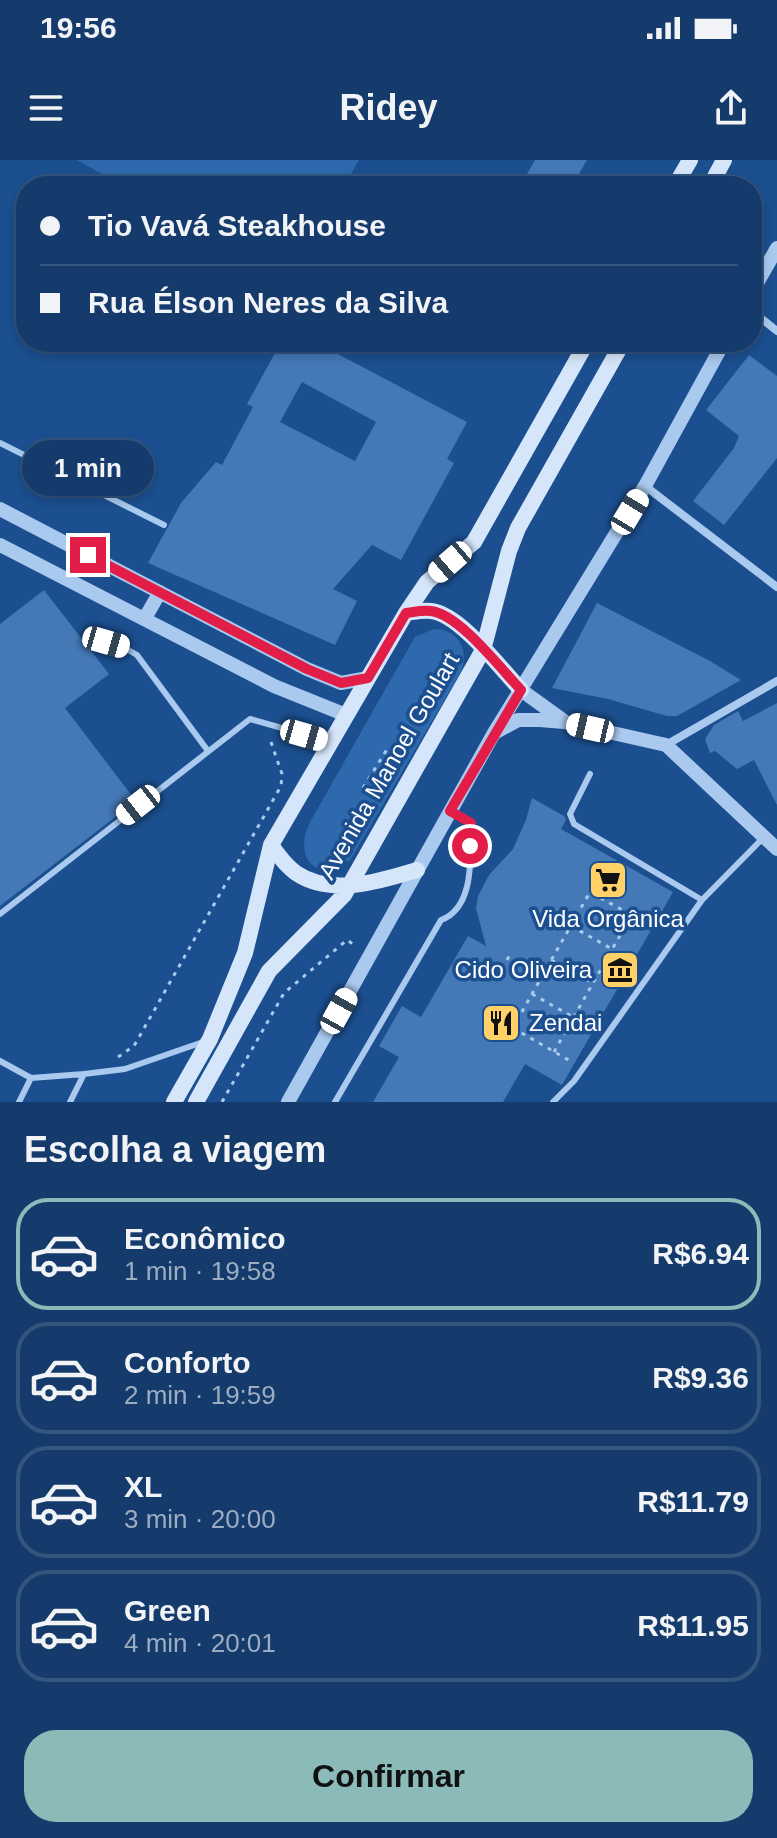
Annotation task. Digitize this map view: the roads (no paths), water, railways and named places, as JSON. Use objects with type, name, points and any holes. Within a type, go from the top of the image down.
[{"type":"main road","points":[[174,1102],[210,1039],[245,953],[271,845],[406,613],[427,582],[474,542],[581,352]]},
{"type":"main road","name":"Avenida Manoel Goulart","points":[[196,1102],[269,971],[319,923],[349,886],[483,650],[518,528],[617,352]]},
{"type":"main road","points":[[406,613],[433,611],[456,622],[472,635],[521,690]]},
{"type":"main road","points":[[271,845],[296,873],[310,880],[349,886],[417,870]]},
{"type":"street","points":[[762,274],[777,248]]},
{"type":"street","points":[[288,1102],[494,733],[645,486],[719,352]]},
{"type":"street","points":[[645,486],[777,587]]},
{"type":"street","points":[[0,509],[307,669],[341,683],[368,678]]},
{"type":"street","points":[[0,545],[274,686],[346,715]]},
{"type":"street","points":[[145,618],[160,592]]},
{"type":"street","points":[[666,745],[777,681]]},
{"type":"street","points":[[521,690],[564,722]]},
{"type":"street","points":[[494,733],[518,720],[564,722],[666,745],[777,849]]},
{"type":"lane","points":[[0,443],[164,525]]},
{"type":"lane","points":[[106,642],[137,655],[208,751]]},
{"type":"lane","points":[[0,914],[250,719],[331,742]]},
{"type":"lane","points":[[590,774],[570,814],[574,824],[702,900]]},
{"type":"lane","points":[[335,1102],[441,920],[455,912],[468,887],[471,823],[450,811]]},
{"type":"lane","points":[[553,1102],[574,1081],[702,900],[764,837]]},
{"type":"lane","points":[[0,1061],[31,1078],[84,1074],[125,1069],[210,1039]]},
{"type":"lane","points":[[70,1102],[84,1074]]},
{"type":"lane","points":[[19,1102],[31,1078]]},
{"type":"place","name":"Vida Orgânica","points":[[608,880]]},
{"type":"place","name":"Cido Oliveira","points":[[620,970]]},
{"type":"place","name":"Zendai","points":[[501,1023]]}]
